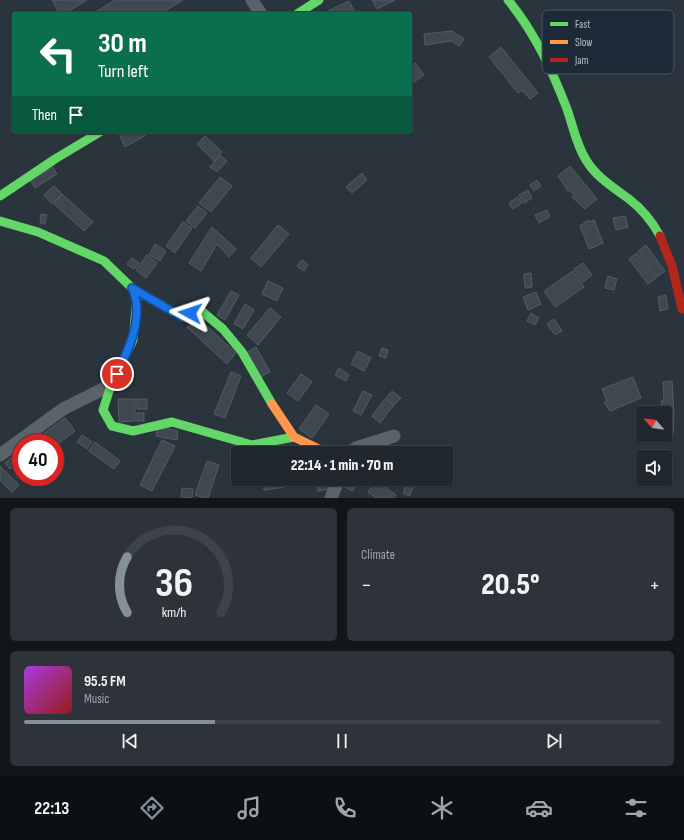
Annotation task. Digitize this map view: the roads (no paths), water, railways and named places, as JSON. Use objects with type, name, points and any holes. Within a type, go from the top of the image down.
[{"type":"street","points":[[252,0],[259,12]]},
{"type":"street","points":[[299,12],[319,0]]},
{"type":"street","points":[[508,0],[534,36],[542,52]]},
{"type":"street","points":[[553,74],[585,159],[591,169],[610,187],[634,203],[651,219],[674,268],[682,309]]},
{"type":"street","points":[[2,190],[97,134]]},
{"type":"street","points":[[0,221],[38,232],[104,261],[132,288],[182,317],[199,310],[222,329],[242,352],[266,394],[294,437],[313,446]]},
{"type":"street","points":[[132,288],[137,298],[133,340],[111,385],[102,410],[112,426],[133,431],[172,422],[252,445],[294,437]]},
{"type":"street","points":[[0,455],[63,409],[111,385]]},
{"type":"street","points":[[362,446],[394,436]]},
{"type":"street","points":[[330,498],[336,486]]}]
